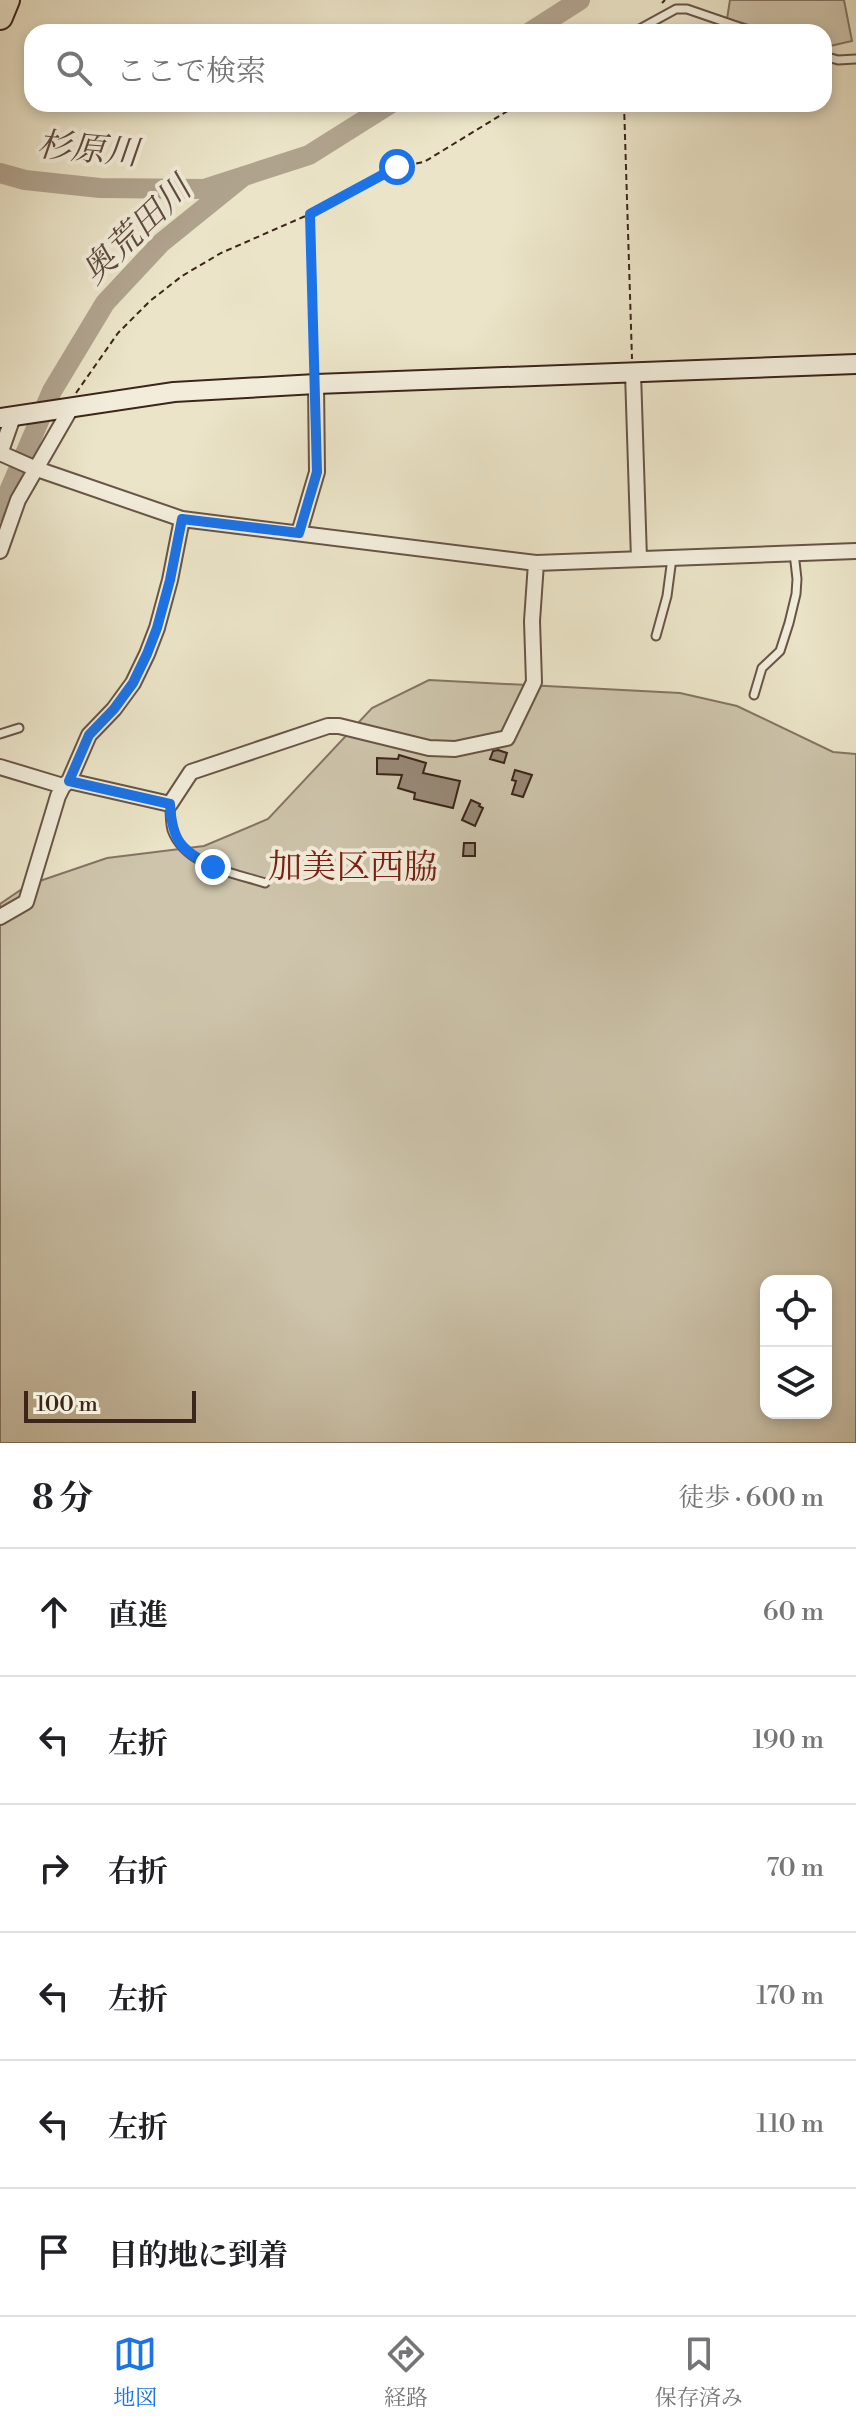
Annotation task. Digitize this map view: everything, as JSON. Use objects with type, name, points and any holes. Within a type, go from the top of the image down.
[{"type":"highway","points":[[0,17],[7,0]]},
{"type":"street","points":[[856,364],[174,392],[10,417],[2,454],[182,519],[536,563],[856,551]]},
{"type":"street","points":[[633,373],[639,559]]},
{"type":"street","points":[[299,533],[317,472],[316,384]]},
{"type":"street","points":[[0,551],[32,467],[67,408]]},
{"type":"street","points":[[0,917],[26,902],[58,796],[89,735],[133,683],[147,654],[170,580],[182,519]]},
{"type":"street","points":[[0,767],[170,804],[191,772],[328,726],[429,748],[455,749],[507,738],[534,682],[532,621],[536,563]]},
{"type":"lane","points":[[649,24],[676,9],[687,9],[731,24]]},
{"type":"lane","points":[[832,58],[856,59]]},
{"type":"lane","points":[[754,695],[762,668],[780,651],[789,623],[796,594],[794,553]]},
{"type":"lane","points":[[656,636],[667,596],[672,558]]},
{"type":"lane","points":[[0,734],[19,728]]},
{"type":"lane","points":[[170,804],[171,828],[178,843],[192,856],[213,867],[265,883]]},
{"type":"path","points":[[67,408],[118,333],[150,301],[182,276],[221,253],[310,214],[397,167],[424,162],[438,155],[506,112]]},
{"type":"path","points":[[624,112],[633,373]]},
{"type":"path","points":[[310,214],[316,384]]},
{"type":"shaded area","points":[[730,0],[844,0],[852,41],[832,46],[832,24],[745,24],[727,19]]},
{"type":"shaded area","points":[[429,680],[680,693],[737,706],[833,752],[856,754],[856,1443],[0,1443],[0,904],[28,885],[107,858],[204,846],[268,819],[372,708]]},
{"type":"building","points":[[493,751],[507,753],[504,763],[490,759]]},
{"type":"building","points":[[399,755],[426,763],[423,773],[460,781],[453,808],[414,799],[415,793],[398,788],[402,775],[377,774],[377,758],[398,759]]},
{"type":"building","points":[[515,770],[532,775],[523,797],[512,794]]},
{"type":"building","points":[[471,800],[483,808],[475,826],[462,820]]},
{"type":"building","points":[[464,843],[475,843],[475,856],[463,856]]},
{"type":"waterway","name":"杉原川","points":[[542,24],[580,0]]},
{"type":"waterway","name":"杉原川","points":[[0,173],[25,180],[100,188],[204,189],[309,155],[377,112]]},
{"type":"waterway","name":"奥荒田川","points":[[0,512],[52,391],[105,303],[161,243],[244,176]]},
{"type":"district","name":"加美区西脇","points":[[353,868]]},
{"type":"route","points":[[213,867],[192,856],[178,843],[171,828],[170,804],[69,781],[89,735],[133,683],[147,654],[170,580],[182,519],[299,533],[317,472],[310,214],[397,167]]}]
